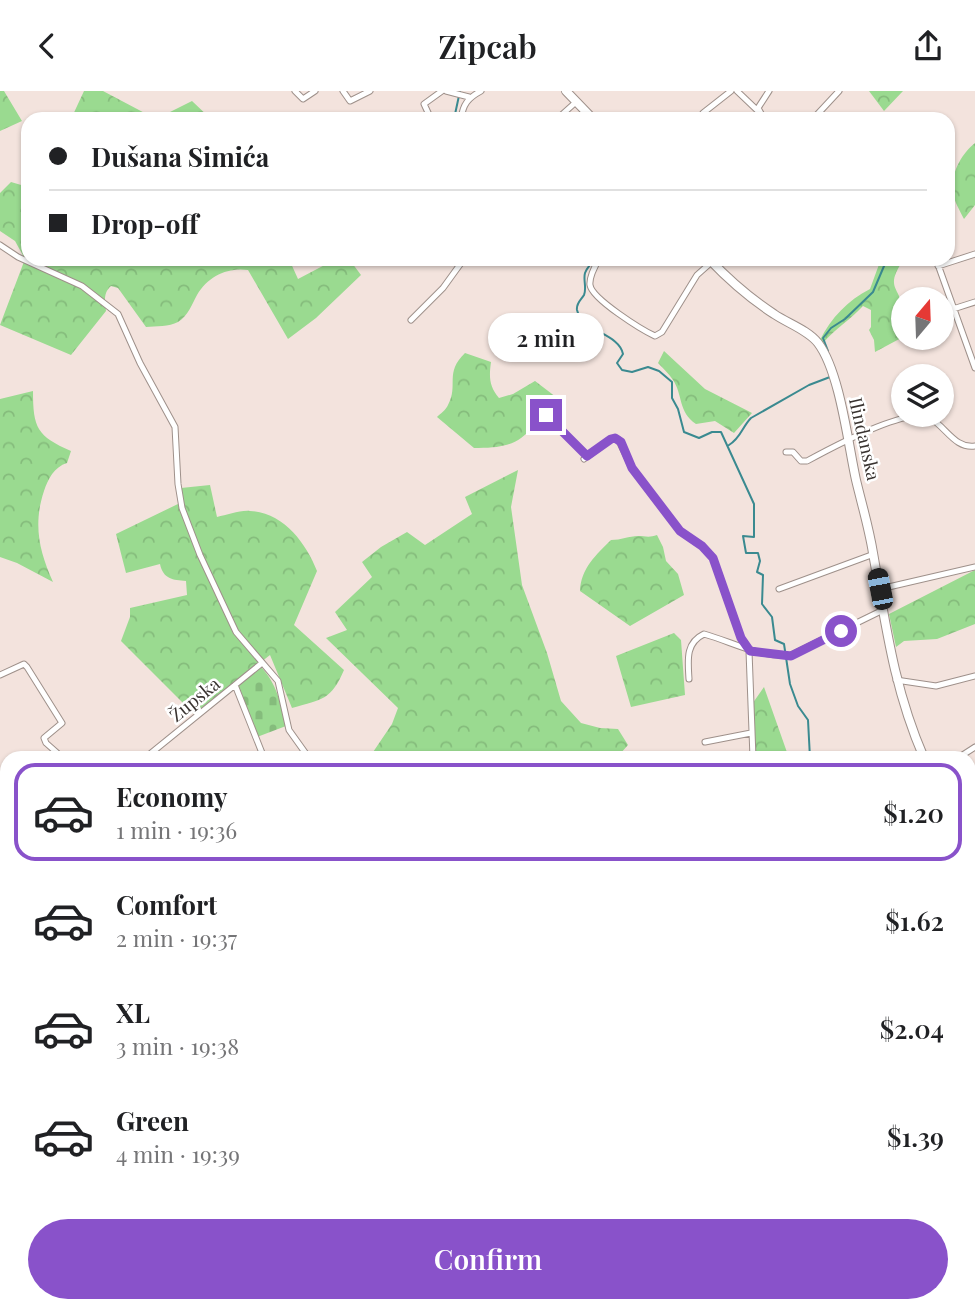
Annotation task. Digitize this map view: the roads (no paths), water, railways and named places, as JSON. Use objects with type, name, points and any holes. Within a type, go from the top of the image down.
[{"type":"street","points":[[295,91],[303,99],[315,91]]},
{"type":"street","points":[[343,91],[350,101],[370,91]]},
{"type":"street","points":[[428,112],[424,104],[444,91],[470,97]]},
{"type":"street","points":[[463,112],[470,97],[481,91]]},
{"type":"street","points":[[566,91],[586,112]]},
{"type":"street","points":[[704,112],[731,91]]},
{"type":"street","points":[[737,91],[758,111]]},
{"type":"street","points":[[758,111],[759,104],[769,91]]},
{"type":"street","points":[[820,112],[839,91]]},
{"type":"street","points":[[565,112],[576,102]]},
{"type":"street","points":[[0,246],[21,258]]},
{"type":"street","points":[[955,258],[975,254]]},
{"type":"street","points":[[38,266],[82,286],[118,314],[140,363],[176,427],[176,461],[182,508],[200,555],[236,632],[278,681],[289,730],[304,751]]},
{"type":"street","points":[[411,320],[443,288],[459,266]]},
{"type":"street","points":[[596,266],[590,280],[592,291],[611,309],[655,336],[662,332],[696,275],[706,266]]},
{"type":"street","name":"Ilindanska","points":[[719,266],[766,309],[814,339],[821,349],[832,376],[849,437],[874,554],[896,680],[906,717],[921,751]]},
{"type":"street","points":[[938,266],[946,287]]},
{"type":"street","points":[[954,309],[975,302]]},
{"type":"street","points":[[954,312],[975,368]]},
{"type":"street","points":[[546,415],[585,458],[611,439],[615,438],[621,442],[632,468],[680,531],[702,546],[713,558],[741,638],[750,651],[752,751]]},
{"type":"street","points":[[786,452],[793,452],[801,461],[807,461],[849,437],[918,416],[932,420],[961,445],[975,446]]},
{"type":"street","points":[[779,589],[874,554]]},
{"type":"street","points":[[880,589],[975,567]]},
{"type":"street","points":[[689,679],[687,657],[691,644],[704,634],[750,651],[791,656],[883,610]]},
{"type":"street","name":"Župska","points":[[154,751],[262,663]]},
{"type":"street","points":[[0,675],[24,664],[27,667],[62,723],[44,738],[55,751]]},
{"type":"street","points":[[896,680],[936,686],[975,676]]},
{"type":"street","points":[[234,685],[261,751]]},
{"type":"street","points":[[705,742],[751,733]]},
{"type":"waterway","points":[[456,112],[460,91]]},
{"type":"waterway","points":[[589,266],[584,278],[585,292],[577,305],[580,317],[620,347],[623,354],[617,363],[622,370],[632,372],[648,367],[659,371],[672,382],[672,398],[684,432],[699,438],[712,432],[721,432],[754,504],[754,537],[743,536],[746,553],[758,553],[760,561],[757,572],[763,575],[762,604],[772,617],[775,640],[784,644],[790,684],[798,706],[808,720],[810,751]]},
{"type":"waterway","points":[[828,351],[823,338],[873,292],[884,266]]},
{"type":"waterway","points":[[729,445],[751,418],[809,385],[830,377]]}]
